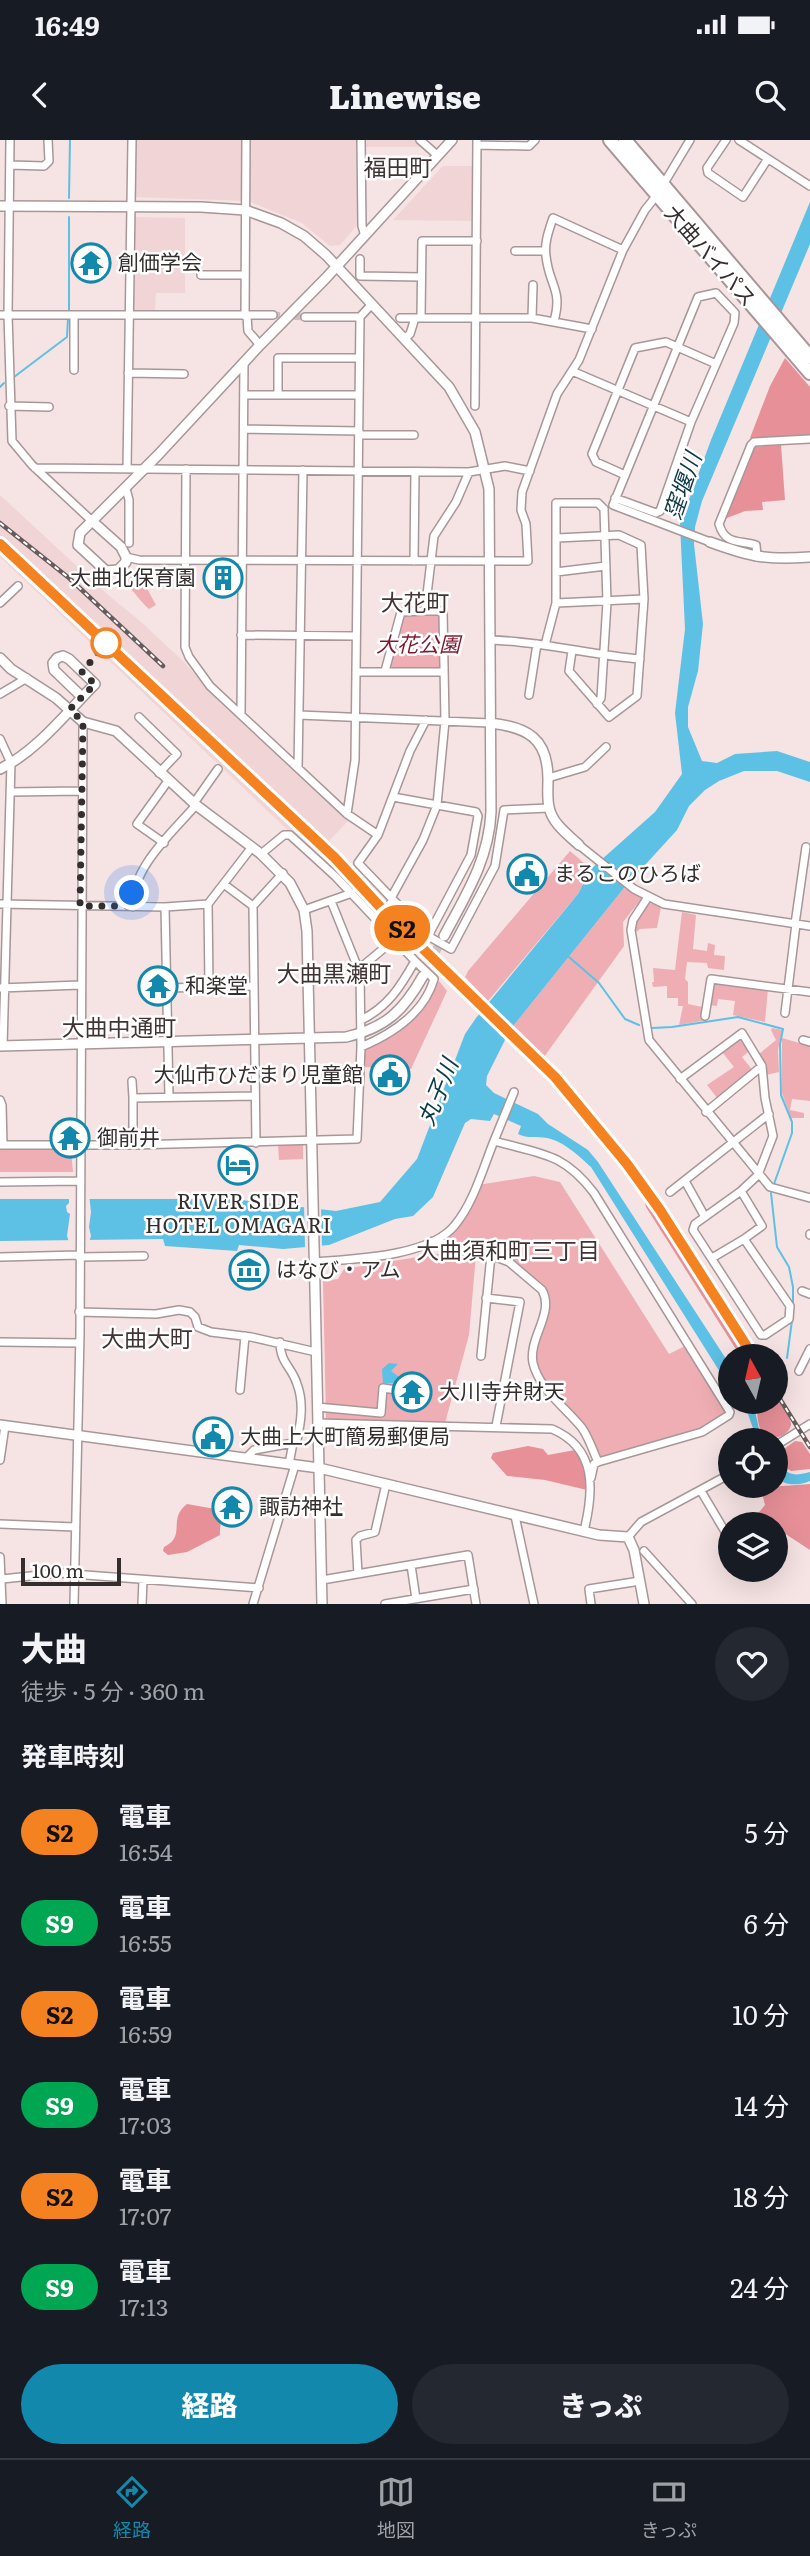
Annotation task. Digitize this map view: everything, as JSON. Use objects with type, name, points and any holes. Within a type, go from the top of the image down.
[{"type":"highway","name":"大曲バイパス","points":[[610,140],[660,190],[755,300],[794,346],[810,373]]},
{"type":"highway","name":"大曲バイパス","points":[[625,140],[660,190]]},
{"type":"highway","name":"大曲バイパス","points":[[794,346],[810,357]]},
{"type":"street","points":[[10,165],[44,166],[49,161],[48,140]]},
{"type":"street","points":[[127,469],[132,140]]},
{"type":"street","points":[[246,140],[246,316],[248,331],[260,345]]},
{"type":"street","points":[[361,140],[362,226],[365,236]]},
{"type":"street","points":[[420,140],[438,155]]},
{"type":"street","points":[[0,142],[10,141],[5,206],[4,315],[12,441],[35,468],[92,521],[121,547],[126,562],[118,570],[106,571],[78,544],[80,533],[92,521],[126,489],[145,469],[452,140]]},
{"type":"street","points":[[475,406],[477,143],[529,146],[534,140]]},
{"type":"street","points":[[126,557],[139,560],[186,561],[528,561],[526,524],[521,510],[522,492],[557,394],[579,360],[623,250],[644,211],[690,140]]},
{"type":"street","points":[[726,140],[707,168],[708,173],[743,197],[767,160]]},
{"type":"street","points":[[739,140],[748,143],[767,160],[807,185]]},
{"type":"street","points":[[5,206],[129,206],[245,211],[292,229],[336,267],[438,374],[458,401],[475,432],[489,489],[491,812],[488,842],[477,876],[444,936]]},
{"type":"street","points":[[554,321],[559,301],[548,270],[545,251],[553,218],[623,250]]},
{"type":"street","points":[[404,339],[410,334],[418,318],[422,241],[477,241]]},
{"type":"street","points":[[515,251],[545,251]]},
{"type":"street","points":[[360,259],[360,276],[421,277]]},
{"type":"street","points":[[201,275],[245,275]]},
{"type":"street","points":[[532,318],[533,285]]},
{"type":"street","points":[[529,695],[541,644],[556,603],[556,503],[611,504],[656,513],[660,511],[691,422],[734,323],[735,313],[716,293],[698,298],[611,504],[605,535],[607,601],[601,698],[597,704]]},
{"type":"street","points":[[346,814],[355,760],[360,317],[371,305]]},
{"type":"street","points":[[74,314],[74,370]]},
{"type":"street","points":[[4,315],[273,315]]},
{"type":"street","points":[[305,317],[360,317]]},
{"type":"street","points":[[400,318],[532,318],[592,329]]},
{"type":"street","points":[[625,475],[596,463],[592,454],[635,348],[666,342],[716,364]]},
{"type":"street","points":[[278,395],[278,358],[359,358]]},
{"type":"street","points":[[241,714],[244,363]]},
{"type":"street","points":[[572,370],[691,422]]},
{"type":"street","points":[[128,373],[184,374]]},
{"type":"street","points":[[244,395],[359,395]]},
{"type":"street","points":[[9,406],[49,407]]},
{"type":"street","points":[[244,429],[414,435]]},
{"type":"street","points":[[757,557],[756,545],[731,541],[725,537],[719,524],[751,445],[754,442],[810,439]]},
{"type":"street","points":[[35,468],[469,472],[505,466],[530,471]]},
{"type":"street","points":[[186,469],[185,647],[189,657],[210,686],[346,814],[378,835]]},
{"type":"street","points":[[298,768],[303,470]]},
{"type":"street","points":[[414,561],[415,472]]},
{"type":"street","points":[[425,611],[434,536],[456,502],[469,472]]},
{"type":"street","points":[[126,489],[129,500],[129,544]]},
{"type":"street","points":[[611,504],[757,557],[772,559],[810,556]]},
{"type":"street","points":[[557,538],[619,535],[641,545],[644,599],[637,696],[609,717],[569,671],[572,651]]},
{"type":"street","points":[[556,572],[606,566]]},
{"type":"street","points":[[0,603],[18,586]]},
{"type":"street","points":[[556,603],[644,599]]},
{"type":"street","points":[[375,918],[392,900],[437,805],[445,720],[443,611],[401,612],[385,671]]},
{"type":"street","points":[[241,635],[356,636]]},
{"type":"street","points":[[490,640],[541,644],[604,656],[640,659]]},
{"type":"street","points":[[0,769],[41,738],[82,697],[95,684],[69,659],[63,656],[57,658],[53,663],[54,670],[82,697]]},
{"type":"street","points":[[0,658],[11,669],[70,709],[83,722],[116,731],[195,804],[283,873],[304,910],[307,931],[314,1188],[322,1604]]},
{"type":"street","points":[[356,672],[443,672]]},
{"type":"street","points":[[0,694],[27,678]]},
{"type":"street","points":[[299,715],[445,720],[516,727],[533,736],[544,752],[549,808],[555,822],[634,889],[675,907],[810,926]]},
{"type":"street","points":[[139,717],[177,754],[159,773]]},
{"type":"street","points":[[426,720],[410,751],[378,835],[358,863],[428,936],[451,949],[495,866],[504,810],[549,808]]},
{"type":"street","points":[[74,1604],[79,1343],[80,791],[83,722]]},
{"type":"street","points":[[0,739],[11,763],[3,904],[1,1046],[346,1037],[375,1029],[395,1015],[411,998],[423,976]]},
{"type":"street","points":[[548,778],[585,767],[607,747]]},
{"type":"street","points":[[133,906],[132,893],[138,876],[219,769]]},
{"type":"street","points":[[164,843],[137,824],[168,781]]},
{"type":"street","points":[[10,792],[80,791]]},
{"type":"street","points":[[393,797],[476,812],[478,820],[475,843],[466,868],[428,936]]},
{"type":"street","points":[[261,854],[284,835],[289,835],[352,893],[434,979],[419,1006],[393,1032],[361,1047]]},
{"type":"street","points":[[785,1013],[806,846]]},
{"type":"street","points":[[209,987],[208,904],[252,847]]},
{"type":"street","points":[[256,1143],[253,905],[283,873]]},
{"type":"street","points":[[225,884],[253,905]]},
{"type":"street","points":[[304,910],[352,893]]},
{"type":"street","points":[[648,897],[633,920],[631,930],[649,1040],[770,1187],[810,1198]]},
{"type":"street","points":[[0,1100],[2,1145],[79,1146],[357,1139],[361,1047],[359,969],[331,901]]},
{"type":"street","points":[[3,904],[165,907],[208,904]]},
{"type":"street","points":[[165,907],[169,1097]]},
{"type":"street","points":[[359,969],[395,939]]},
{"type":"street","points":[[361,1020],[382,1008],[393,997],[415,961]]},
{"type":"street","points":[[705,1016],[711,979],[810,992]]},
{"type":"street","points":[[2,988],[80,985]]},
{"type":"street","points":[[166,988],[254,986]]},
{"type":"street","points":[[680,1079],[742,1033],[762,1066],[773,1136],[758,1175],[741,1191],[695,1224],[693,1230],[761,1335],[765,1335],[789,1320],[790,1306],[744,1239]]},
{"type":"street","points":[[706,1112],[762,1066]]},
{"type":"street","points":[[132,1081],[133,1145]]},
{"type":"street","points":[[315,1262],[384,1256],[432,1241],[455,1225],[471,1198],[514,1092]]},
{"type":"street","points":[[133,1098],[256,1096]]},
{"type":"street","points":[[670,1192],[769,1114]]},
{"type":"street","points":[[494,1141],[555,1158],[581,1176],[728,1408],[729,1415],[702,1432],[594,1464],[584,1531]]},
{"type":"street","points":[[685,1181],[705,1217]]},
{"type":"street","points":[[0,1182],[79,1182]]},
{"type":"street","points":[[712,1258],[762,1226],[741,1191]]},
{"type":"street","points":[[432,1241],[509,1262],[542,1290],[546,1296],[546,1308],[532,1352],[535,1369],[545,1386],[583,1430],[598,1462]]},
{"type":"street","points":[[481,1356],[491,1255]]},
{"type":"street","points":[[0,1257],[144,1256]]},
{"type":"street","points":[[485,1298],[520,1302],[496,1426]]},
{"type":"street","points":[[79,1312],[190,1312],[198,1327],[211,1332],[280,1342],[316,1352]]},
{"type":"street","points":[[240,1390],[245,1336]]},
{"type":"street","points":[[0,1342],[79,1343]]},
{"type":"street","points":[[246,1458],[254,1450],[297,1440],[302,1414],[297,1382],[280,1355],[280,1342]]},
{"type":"street","points":[[799,1371],[810,1349]]},
{"type":"street","points":[[317,1407],[381,1413],[383,1388],[397,1390]]},
{"type":"street","points":[[317,1423],[534,1427],[561,1433],[576,1444],[583,1454],[590,1481]]},
{"type":"street","points":[[788,1438],[810,1424]]},
{"type":"street","points":[[0,1460],[2,1426],[319,1468],[600,1535],[628,1536]]},
{"type":"street","points":[[253,1604],[292,1464],[293,1443]]},
{"type":"street","points":[[628,1536],[641,1521],[718,1481]]},
{"type":"street","points":[[358,1574],[356,1540],[360,1536],[376,1532],[386,1484]]},
{"type":"street","points":[[701,1491],[718,1520]]},
{"type":"street","points":[[515,1516],[534,1604]]},
{"type":"street","points":[[0,1524],[75,1527]]},
{"type":"street","points":[[628,1536],[645,1604]]},
{"type":"street","points":[[644,1551],[692,1604]]},
{"type":"street","points":[[322,1580],[468,1555],[476,1604]]},
{"type":"street","points":[[0,1557],[1,1600]]},
{"type":"street","points":[[411,1565],[416,1599]]},
{"type":"street","points":[[2,1579],[60,1573],[259,1588]]},
{"type":"street","points":[[142,1604],[143,1580]]},
{"type":"street","points":[[592,1604],[589,1589],[640,1581]]},
{"type":"street","points":[[385,1604],[474,1590]]},
{"type":"shaded area","points":[[134,140],[416,140],[424,147],[359,147],[360,222],[340,245],[330,246],[302,223],[248,201],[133,197]]},
{"type":"shaded area","points":[[443,166],[474,166],[473,221],[393,220]]},
{"type":"shaded area","points":[[132,217],[185,218],[185,293],[156,293],[155,312],[131,312]]},
{"type":"shaded area","points":[[785,358],[810,387],[810,437],[753,440],[750,438],[770,386]]},
{"type":"shaded area","points":[[781,445],[785,500],[762,502],[763,510],[745,511],[727,518],[727,509],[752,447]]},
{"type":"shaded area","points":[[0,495],[184,662],[221,704],[303,775],[348,821],[328,842],[387,900],[380,907],[374,912],[0,557]]},
{"type":"shaded area","points":[[643,1195],[659,1211],[743,1344],[733,1344],[646,1207]]},
{"type":"shaded area","points":[[757,1414],[788,1414],[791,1425],[788,1431],[788,1428],[760,1428]]},
{"type":"shaded area","points":[[795,1441],[802,1442],[810,1454],[810,1469],[791,1471],[788,1468],[788,1446]]},
{"type":"shaded area","points":[[528,1446],[543,1449],[548,1455],[575,1450],[586,1474],[587,1490],[545,1480],[507,1476],[491,1458],[493,1453]]},
{"type":"shaded area","points":[[810,1484],[810,1550],[788,1536],[788,1512],[759,1512],[765,1505],[763,1498],[788,1498],[788,1486]]},
{"type":"shaded area","points":[[187,1504],[221,1510],[220,1535],[187,1552],[168,1555],[163,1551],[164,1547],[174,1538],[178,1516]]},
{"type":"green space","points":[[137,570],[156,605],[149,609],[125,583]]},
{"type":"green space","name":"大花公園","points":[[405,614],[441,617],[439,669],[391,669],[389,666]]},
{"type":"green space","points":[[570,851],[591,869],[578,894],[488,1001],[465,977],[468,971]]},
{"type":"green space","points":[[624,888],[642,898],[623,922],[624,946],[544,1057],[510,1030]]},
{"type":"green space","points":[[647,904],[661,907],[657,928],[640,929],[635,933],[635,923]]},
{"type":"green space","points":[[682,912],[696,915],[693,949],[707,951],[708,943],[715,945],[714,955],[725,956],[724,970],[708,968],[707,963],[687,962],[685,979],[688,982],[688,1004],[702,1007],[702,1017],[707,1020],[679,1025],[683,1006],[678,1006],[678,998],[667,998],[667,986],[653,987],[652,982],[653,968],[675,970]]},
{"type":"green space","points":[[439,981],[447,991],[411,1069],[363,1067],[364,1050],[389,1037],[407,1022]]},
{"type":"green space","points":[[714,983],[768,988],[765,1022],[733,1015],[735,1001],[718,999],[717,1006],[710,1005]]},
{"type":"green space","points":[[772,1028],[782,1030],[778,1050],[779,1072],[766,1075],[765,1065],[759,1054],[776,1040]]},
{"type":"green space","points":[[741,1036],[749,1051],[742,1057],[754,1072],[718,1099],[707,1085],[734,1067],[722,1052]]},
{"type":"green space","points":[[782,1038],[810,1046],[810,1101],[792,1099],[790,1110],[804,1113],[804,1118],[791,1118],[782,1093]]},
{"type":"green space","points":[[278,1144],[303,1145],[303,1159],[279,1160]]},
{"type":"green space","points":[[0,1150],[71,1150],[73,1172],[0,1172]]},
{"type":"green space","points":[[534,1176],[560,1182],[669,1354],[687,1345],[718,1396],[718,1414],[727,1414],[701,1432],[599,1460],[585,1431],[546,1384],[534,1359],[548,1301],[507,1259],[444,1242],[457,1227],[478,1185]]},
{"type":"green space","points":[[436,1254],[476,1255],[469,1335],[445,1423],[326,1419],[323,1281],[338,1279],[344,1269]]},
{"type":"water","points":[[810,202],[810,244],[702,501],[695,527],[694,544],[703,624],[698,671],[688,707],[688,727],[702,761],[717,763],[735,754],[777,751],[810,762],[810,782],[777,771],[744,771],[705,790],[689,806],[677,830],[624,888],[510,1030],[487,1076],[486,1085],[494,1093],[538,1114],[548,1124],[588,1150],[598,1162],[718,1347],[718,1369],[591,1167],[559,1142],[518,1134],[521,1126],[494,1114],[490,1121],[471,1119],[465,1123],[433,1197],[413,1216],[395,1219],[329,1245],[283,1249],[239,1245],[237,1251],[165,1246],[163,1239],[0,1241],[0,1199],[233,1199],[336,1211],[380,1202],[417,1159],[465,1034],[476,1018],[578,894],[591,869],[655,812],[682,774],[675,713],[685,629],[680,524],[711,440]]},
{"type":"water","points":[[389,1363],[398,1364],[391,1371],[399,1377],[428,1383],[424,1401],[421,1400],[423,1385],[399,1380],[383,1383],[382,1369]]},
{"type":"water","points":[[748,1414],[756,1414],[759,1428],[753,1428]]},
{"type":"water","points":[[788,1472],[810,1472],[810,1481],[788,1483]]},
{"type":"pier","points":[[69,1194],[89,1194],[89,1242],[69,1242],[67,1236],[70,1214],[66,1206],[69,1203]]},
{"type":"pier","points":[[304,1203],[321,1205],[322,1248],[305,1249]]},
{"type":"waterway","points":[[69,198],[70,140]]},
{"type":"waterway","points":[[69,217],[69,310]]},
{"type":"waterway","points":[[14,377],[67,337],[68,318]]},
{"type":"waterway","points":[[0,387],[4,383]]},
{"type":"waterway","points":[[569,957],[599,983],[625,1019],[639,1025]]},
{"type":"waterway","points":[[652,1028],[738,1017],[783,1029],[780,1044],[781,1095],[792,1122],[792,1133],[774,1184]]},
{"type":"waterway","points":[[771,1193],[777,1247],[789,1267],[793,1287],[788,1350]]},
{"type":"tunnel","points":[[273,315],[305,317]]},
{"type":"tunnel","points":[[423,976],[443,937]]},
{"type":"railway","points":[[0,523],[69,578],[163,666]]},
{"type":"railway","points":[[0,549],[342,869],[555,1077],[627,1164],[660,1210],[745,1344]]},
{"type":"railway","points":[[788,1412],[810,1447]]},
{"type":"train","name":"S2","points":[[0,544],[335,858],[383,910],[555,1077],[627,1164],[660,1210],[745,1344]]},
{"type":"place","name":"創価学会","points":[[91,263]]},
{"type":"place","name":"大曲北保育園","points":[[223,578]]},
{"type":"place","name":"まるこのひろば","points":[[527,874]]},
{"type":"place","name":"和楽堂","points":[[158,986]]},
{"type":"place","name":"大仙市ひだまり児童館","points":[[390,1075]]},
{"type":"place","name":"御前井","points":[[70,1138]]},
{"type":"place","name":"RIVER SIDE HOTEL OMAGARI","points":[[238,1165]]},
{"type":"place","name":"はなび・アム","points":[[249,1270]]},
{"type":"place","name":"大川寺弁財天","points":[[412,1392]]},
{"type":"place","name":"大曲上大町簡易郵便局","points":[[213,1437]]},
{"type":"place","name":"諏訪神社","points":[[232,1507]]},
{"type":"district","name":"福田町","points":[[398,168]]},
{"type":"district","name":"大花町","points":[[415,603]]},
{"type":"district","name":"大曲黒瀬町","points":[[334,974]]},
{"type":"district","name":"大曲中通町","points":[[119,1028]]},
{"type":"district","name":"大曲須和町三丁目","points":[[508,1251]]},
{"type":"district","name":"大曲大町","points":[[147,1339]]},
{"type":"route","points":[[106,643],[82,672],[95,684],[70,709],[83,722],[80,906],[133,906],[132,893]]},
{"type":"water label","name":"窪堰川","points":[[683,486]]},
{"type":"water label","name":"丸子川","points":[[438,1092]]}]
